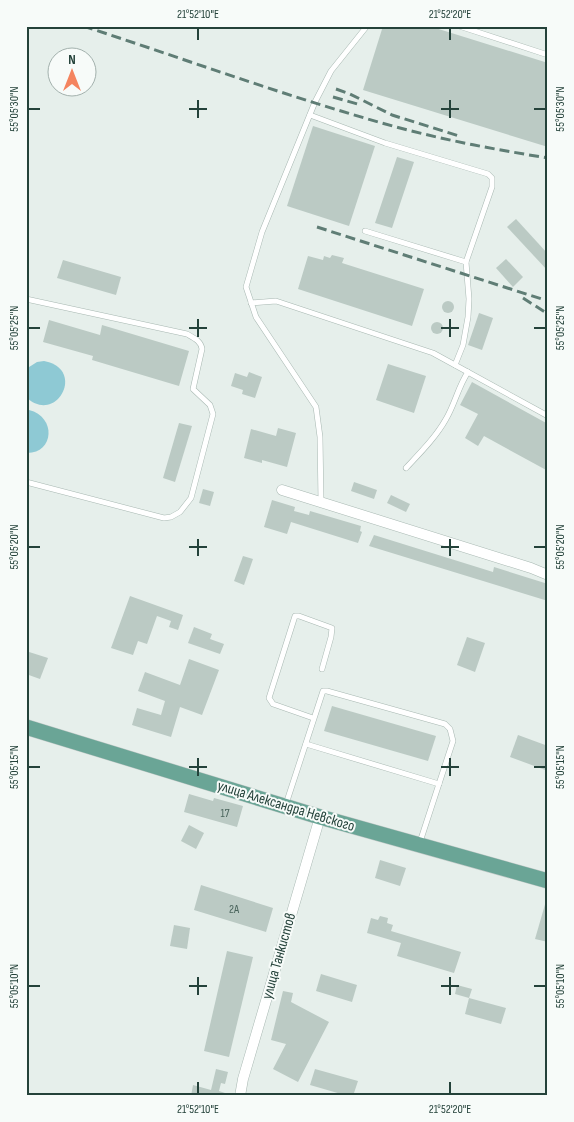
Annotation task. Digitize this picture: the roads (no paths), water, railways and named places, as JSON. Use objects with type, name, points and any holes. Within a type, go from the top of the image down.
[{"type":"main road","name":"улица Александра Невского","points":[[26,727],[320,817],[548,881]]},
{"type":"street","points":[[282,490],[531,568],[548,576]]},
{"type":"street","name":"улица Танкистов","points":[[240,1096],[243,1079],[320,817]]},
{"type":"lane","points":[[321,503],[320,437],[316,407],[256,317],[246,287],[262,232],[310,115],[331,71],[367,26]]},
{"type":"lane","points":[[460,26],[548,54]]},
{"type":"lane","points":[[310,115],[385,143],[488,174],[492,178],[492,187],[466,262],[469,299],[468,317],[462,345],[455,365]]},
{"type":"lane","points":[[365,231],[466,262]]},
{"type":"lane","points":[[26,299],[187,334],[193,337],[202,345],[202,350],[193,389],[210,405],[213,414],[191,498],[180,512],[171,517],[164,518],[26,482]]},
{"type":"lane","points":[[251,303],[276,301],[433,353],[548,416]]},
{"type":"lane","points":[[406,468],[437,434],[447,418],[460,383],[468,372]]},
{"type":"lane","points":[[314,718],[274,704],[269,698],[295,616],[332,628],[322,669]]},
{"type":"lane","points":[[285,806],[322,691],[445,724],[450,729],[453,741],[419,845]]},
{"type":"lane","points":[[306,744],[439,784]]},
{"type":"water","points":[[44,361],[57,366],[64,374],[65,384],[62,393],[48,405],[37,404],[26,397],[26,369],[37,362]]},
{"type":"water","points":[[29,410],[38,414],[44,420],[49,434],[47,442],[42,448],[35,452],[26,453],[26,411]]},
{"type":"railway","points":[[83,26],[360,117],[455,141],[548,158]]},
{"type":"railway","points":[[336,89],[392,115],[459,136]]},
{"type":"railway","points":[[333,97],[361,105]]},
{"type":"railway","points":[[317,227],[548,301]]},
{"type":"railway","points":[[523,298],[548,314]]}]
